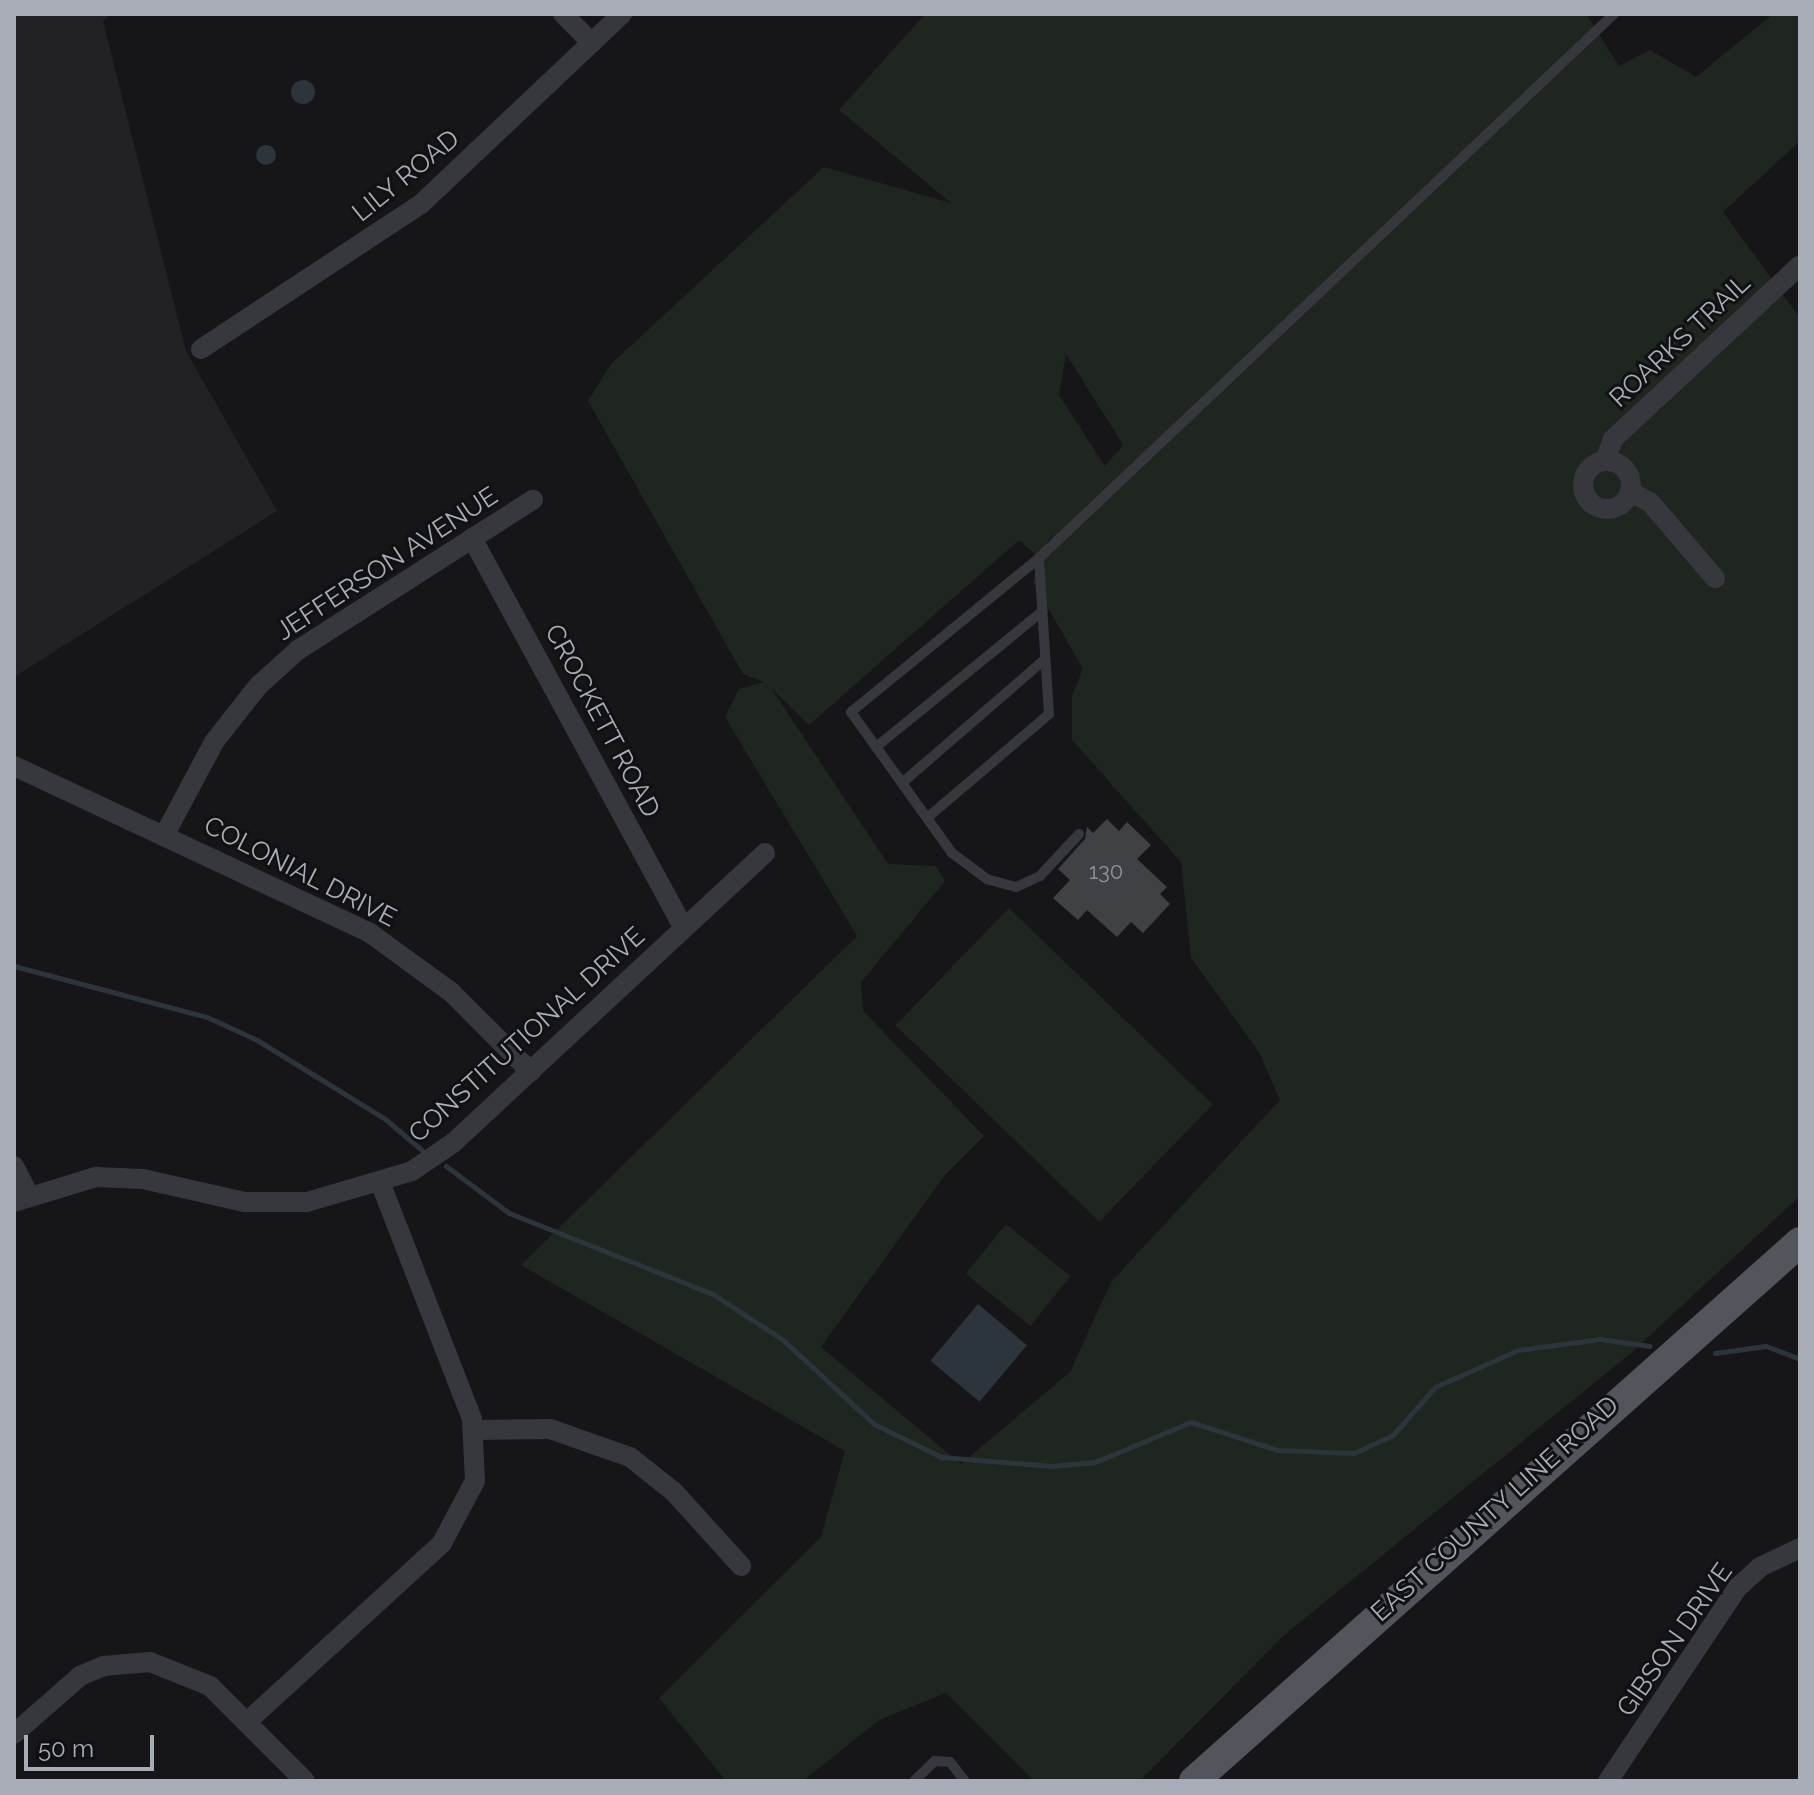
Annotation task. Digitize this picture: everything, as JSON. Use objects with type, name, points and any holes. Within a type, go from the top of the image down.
[{"type":"main road","name":"EAST COUNTY LINE ROAD","points":[[1194,1781],[1800,1242]]},
{"type":"street","points":[[563,14],[592,43]]},
{"type":"street","name":"LILY ROAD","points":[[201,349],[421,204],[622,14]]},
{"type":"street","name":"ROARKS TRAIL","points":[[1605,461],[1613,439],[1798,270]]},
{"type":"street","points":[[1605,461],[1629,473],[1630,492],[1609,509],[1586,496],[1589,470],[1605,461]]},
{"type":"street","points":[[1630,492],[1650,502],[1715,578]]},
{"type":"street","name":"JEFFERSON AVENUE","points":[[166,832],[206,755],[258,686],[298,650],[533,500]]},
{"type":"street","name":"CROCKETT ROAD","points":[[472,538],[684,928]]},
{"type":"street","name":"COLONIAL DRIVE","points":[[14,766],[166,832],[370,933],[451,992],[531,1072]]},
{"type":"street","name":"CONSTITUTIONAL DRIVE","points":[[21,1198],[70,1181],[127,1178],[268,1205],[337,1198],[381,1184],[438,1155],[765,853]]},
{"type":"street","points":[[14,1166],[21,1198]]},
{"type":"street","points":[[248,1721],[442,1543],[475,1481],[475,1430],[381,1184]]},
{"type":"street","points":[[475,1430],[550,1429],[630,1457],[674,1492],[741,1566]]},
{"type":"street","name":"GIBSON DRIVE","points":[[1608,1781],[1737,1588],[1760,1567],[1800,1548]]},
{"type":"street","points":[[14,1734],[80,1676],[126,1662],[194,1676],[248,1721],[305,1781]]},
{"type":"lane","points":[[1079,834],[1040,876],[1016,887],[987,879],[952,853],[851,712],[1039,558],[1614,14]]},
{"type":"lane","points":[[927,818],[1049,714],[1039,558]]},
{"type":"lane","points":[[876,747],[1043,611]]},
{"type":"lane","points":[[902,783],[1044,660]]},
{"type":"lane","points":[[914,1781],[935,1761],[950,1762],[965,1781]]},
{"type":"shaded area","points":[[14,14],[110,14],[103,21],[186,351],[277,511],[14,677]]},
{"type":"shaded area","points":[[925,14],[1586,14],[1619,66],[1650,50],[1696,77],[1773,14],[1800,14],[1800,141],[1723,212],[1800,318],[1800,1196],[1631,1353],[1282,1637],[1140,1781],[1034,1781],[946,1693],[879,1720],[803,1781],[726,1781],[659,1698],[821,1537],[845,1451],[521,1265],[857,936],[725,717],[739,689],[764,682],[743,674],[588,401],[611,364],[824,167],[951,203],[839,110]],"holes":[[[1066,354],[1123,445],[1105,466],[1059,395]],[[1054,531],[1033,582],[1083,669],[1072,696],[1072,740],[1181,862],[1191,958],[1259,1052],[1280,1100],[1111,1282],[1070,1372],[961,1464],[821,1347],[945,1175],[984,1136],[863,1011],[861,982],[945,881],[936,866],[888,864],[771,688],[809,725],[1019,540],[1039,558]]]},
{"type":"shaded area","points":[[298,80],[308,80],[315,87],[315,97],[308,104],[298,104],[291,97],[291,87]]},
{"type":"shaded area","points":[[266,145],[273,148],[276,155],[273,162],[266,165],[259,162],[256,155],[259,148]]},
{"type":"shaded area","points":[[1009,908],[1213,1105],[1099,1222],[896,1025]]},
{"type":"shaded area","points":[[1006,1224],[1071,1276],[1030,1326],[966,1274]]},
{"type":"shaded area","points":[[978,1304],[1027,1345],[979,1402],[930,1361]]},
{"type":"building","points":[[1107,819],[1119,831],[1127,822],[1151,845],[1137,859],[1167,887],[1160,894],[1170,904],[1143,933],[1131,922],[1117,937],[1087,910],[1078,920],[1053,898],[1070,880],[1058,869],[1085,839],[1087,827],[1093,833]]},
{"type":"waterway","points":[[14,966],[207,1017],[257,1040],[384,1118],[424,1152]]},
{"type":"waterway","points":[[446,1166],[509,1213],[713,1294],[783,1340],[874,1424],[941,1457],[1052,1466],[1095,1462],[1191,1422],[1277,1450],[1354,1453],[1393,1435],[1435,1387],[1518,1350],[1600,1339],[1650,1346]]},
{"type":"waterway","points":[[1715,1353],[1766,1346],[1800,1359]]}]
